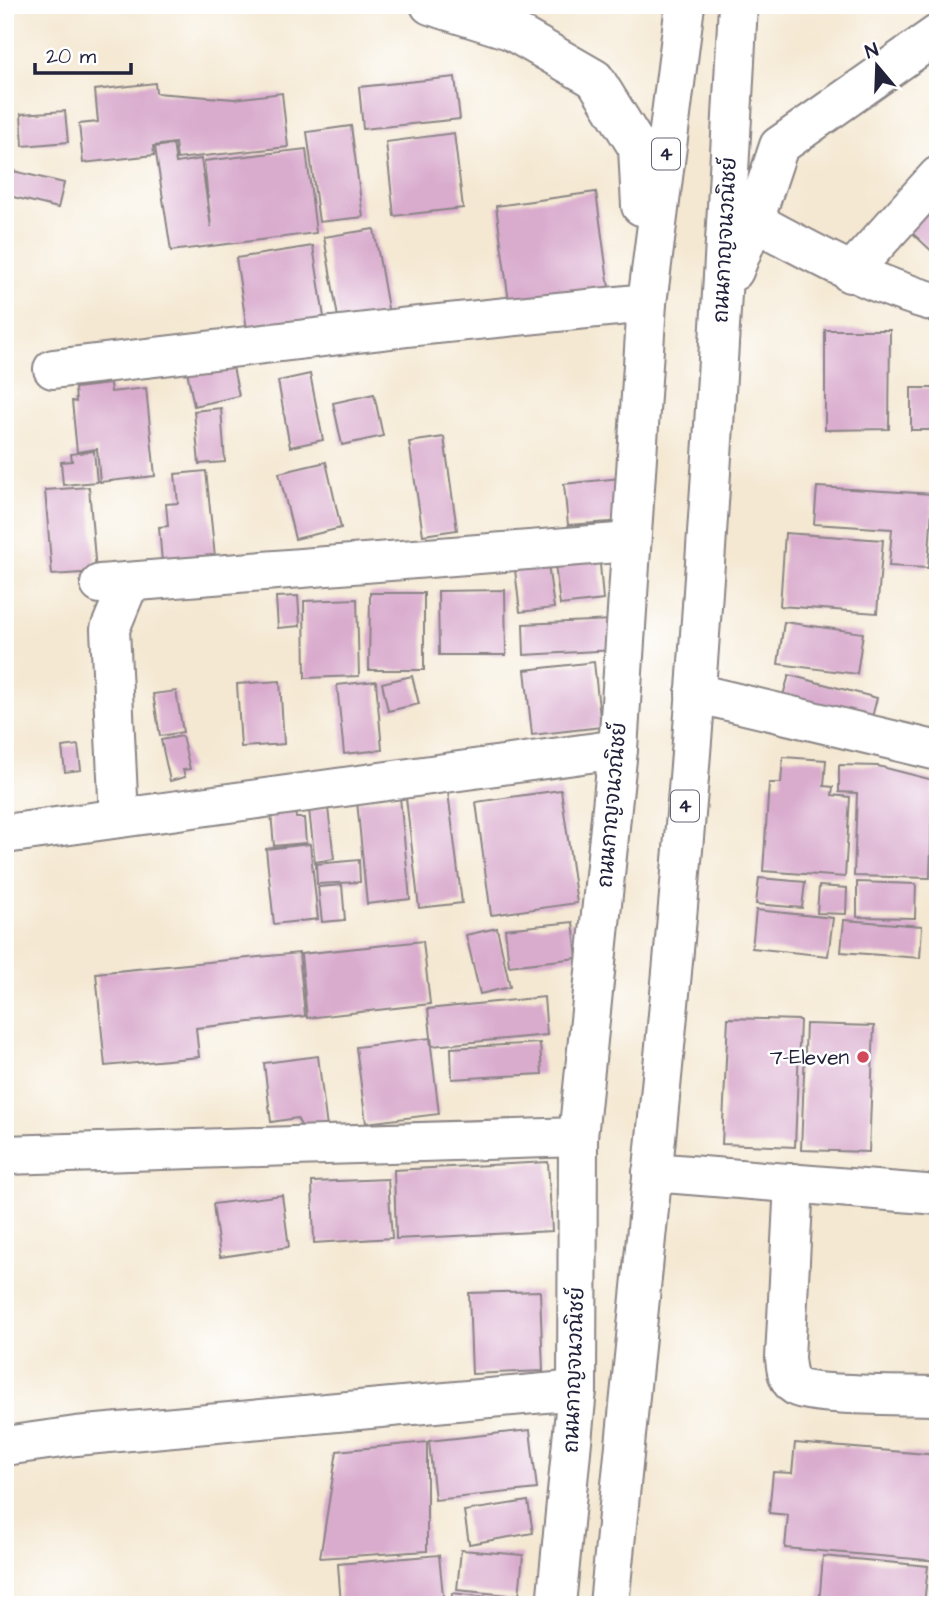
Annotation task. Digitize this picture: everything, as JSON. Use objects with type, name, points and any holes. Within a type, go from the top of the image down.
[{"type":"main road","points":[[53,369],[408,327],[647,303],[638,148],[595,79],[510,30],[430,5]]},
{"type":"main road","name":"ถนนกาญจนวณิชย์","points":[[556,1605],[577,1390],[578,1137],[618,749],[647,303],[685,5]]},
{"type":"main road","name":"ถนนกาญจนวณิชย์","points":[[609,1605],[652,1172],[695,693],[723,300],[738,5]]},
{"type":"main road","points":[[723,300],[754,221],[779,146],[938,34]]},
{"type":"main road","points":[[850,273],[938,176]]},
{"type":"main road","points":[[754,221],[850,273],[901,293],[938,303]]},
{"type":"main road","points":[[119,818],[110,629],[115,583],[630,542]]},
{"type":"main road","points":[[695,693],[938,751]]},
{"type":"main road","points":[[5,834],[618,749]]},
{"type":"main road","points":[[5,1155],[578,1137]]},
{"type":"main road","points":[[652,1172],[938,1195]]},
{"type":"main road","points":[[794,1183],[785,1357],[788,1376],[797,1387],[820,1391],[938,1396]]},
{"type":"main road","points":[[5,1446],[76,1436],[577,1390]]},
{"type":"building","points":[[455,77],[460,119],[363,129],[359,87]]},
{"type":"building","points":[[155,83],[156,93],[234,99],[282,93],[288,147],[177,159],[175,143],[153,146],[154,155],[83,163],[79,124],[98,122],[95,90]]},
{"type":"building","points":[[65,111],[68,142],[23,146],[21,114]]},
{"type":"building","points":[[351,126],[363,217],[319,222],[307,132]]},
{"type":"building","points":[[454,133],[463,208],[394,216],[386,142]]},
{"type":"building","points":[[173,144],[176,163],[201,159],[211,227],[204,161],[306,149],[316,233],[171,251],[155,147]]},
{"type":"building","points":[[5,169],[64,183],[58,208],[5,195]]},
{"type":"building","points":[[596,192],[609,288],[509,302],[496,206]]},
{"type":"building","points":[[938,195],[938,257],[907,228]]},
{"type":"building","points":[[374,229],[389,314],[339,323],[324,237]]},
{"type":"building","points":[[313,246],[325,324],[248,336],[236,258]]},
{"type":"building","points":[[825,330],[890,330],[889,429],[825,430]]},
{"type":"building","points":[[232,362],[239,396],[194,406],[187,371]]},
{"type":"building","points":[[310,374],[323,440],[290,447],[278,381]]},
{"type":"building","points":[[110,384],[111,392],[146,388],[155,476],[100,482],[97,449],[77,452],[72,401],[76,402],[75,388]]},
{"type":"building","points":[[911,388],[938,388],[938,430],[911,430]]},
{"type":"building","points":[[374,394],[383,436],[342,445],[333,403]]},
{"type":"building","points":[[221,408],[225,462],[199,464],[194,411]]},
{"type":"building","points":[[444,437],[457,530],[423,535],[409,442]]},
{"type":"building","points":[[94,451],[97,482],[63,485],[61,462],[72,461],[71,454]]},
{"type":"building","points":[[326,462],[341,528],[295,539],[279,473]]},
{"type":"building","points":[[206,471],[215,557],[162,562],[159,527],[168,526],[166,504],[178,503],[175,474]]},
{"type":"building","points":[[620,478],[624,521],[568,525],[564,484]]},
{"type":"building","points":[[89,487],[96,572],[52,575],[45,490]]},
{"type":"building","points":[[817,487],[933,494],[928,568],[889,566],[892,529],[814,524]]},
{"type":"building","points":[[785,533],[883,540],[877,613],[780,606]]},
{"type":"building","points":[[599,552],[603,600],[560,605],[554,556]]},
{"type":"building","points":[[547,557],[554,608],[520,612],[514,561]]},
{"type":"building","points":[[505,590],[506,655],[439,655],[438,591]]},
{"type":"building","points":[[370,593],[424,593],[424,670],[369,670]]},
{"type":"building","points":[[298,596],[300,626],[278,628],[276,597]]},
{"type":"building","points":[[357,599],[359,676],[305,678],[304,601]]},
{"type":"building","points":[[613,620],[615,650],[524,655],[523,624]]},
{"type":"building","points":[[784,622],[863,633],[857,674],[778,664]]},
{"type":"building","points":[[594,662],[601,727],[532,735],[525,670]]},
{"type":"building","points":[[789,675],[877,698],[870,725],[781,702]]},
{"type":"building","points":[[412,676],[419,704],[388,711],[382,683]]},
{"type":"building","points":[[280,681],[284,744],[241,747],[237,684]]},
{"type":"building","points":[[376,681],[382,750],[344,754],[337,685]]},
{"type":"building","points":[[176,691],[183,732],[160,736],[153,694]]},
{"type":"building","points":[[182,736],[190,769],[183,770],[185,777],[170,781],[161,740]]},
{"type":"building","points":[[78,745],[81,770],[65,772],[62,747]]},
{"type":"building","points":[[783,757],[826,760],[824,786],[833,787],[832,795],[850,797],[845,877],[763,871],[769,783],[781,783]]},
{"type":"building","points":[[839,765],[878,766],[933,780],[930,878],[854,876],[857,793],[839,792]]},
{"type":"building","points":[[561,790],[577,903],[491,915],[476,802]]},
{"type":"building","points":[[448,792],[462,903],[419,908],[406,798]]},
{"type":"building","points":[[400,797],[410,899],[367,904],[357,801]]},
{"type":"building","points":[[328,808],[334,859],[315,862],[309,810]]},
{"type":"building","points":[[295,810],[296,818],[304,818],[306,843],[274,846],[271,813]]},
{"type":"building","points":[[310,844],[318,919],[274,924],[266,849]]},
{"type":"building","points":[[359,860],[360,882],[317,884],[316,864]]},
{"type":"building","points":[[759,878],[805,882],[802,908],[756,904]]},
{"type":"building","points":[[857,882],[916,884],[915,918],[857,917]]},
{"type":"building","points":[[342,885],[345,920],[322,922],[318,887]]},
{"type":"building","points":[[819,886],[847,888],[846,914],[817,913]]},
{"type":"building","points":[[756,910],[833,918],[828,956],[752,948]]},
{"type":"building","points":[[844,920],[922,926],[920,958],[841,952]]},
{"type":"building","points":[[573,922],[577,958],[509,966],[505,929]]},
{"type":"building","points":[[497,928],[510,987],[480,994],[466,935]]},
{"type":"building","points":[[423,941],[430,1004],[307,1018],[301,954]]},
{"type":"building","points":[[299,953],[305,1016],[196,1028],[199,1057],[105,1066],[96,973]]},
{"type":"building","points":[[544,997],[547,1035],[432,1046],[428,1009]]},
{"type":"building","points":[[728,1018],[800,1020],[795,1147],[722,1144]]},
{"type":"building","points":[[806,1024],[874,1026],[869,1152],[801,1150]]},
{"type":"building","points":[[430,1038],[439,1114],[366,1123],[356,1047]]},
{"type":"building","points":[[540,1043],[542,1074],[452,1079],[451,1048]]},
{"type":"building","points":[[318,1056],[327,1128],[304,1131],[297,1118],[271,1122],[264,1063]]},
{"type":"building","points":[[548,1162],[552,1231],[396,1239],[394,1170]]},
{"type":"building","points":[[388,1179],[392,1238],[314,1243],[312,1182]]},
{"type":"building","points":[[282,1195],[289,1247],[220,1257],[213,1204]]},
{"type":"building","points":[[540,1291],[543,1371],[472,1374],[469,1293]]},
{"type":"building","points":[[530,1430],[537,1489],[435,1500],[429,1441]]},
{"type":"building","points":[[427,1442],[427,1551],[320,1558],[337,1451]]},
{"type":"building","points":[[795,1443],[938,1455],[938,1561],[785,1548],[788,1515],[769,1513],[773,1472],[792,1473]]},
{"type":"building","points":[[528,1501],[533,1533],[469,1544],[464,1511]]},
{"type":"building","points":[[461,1550],[523,1555],[519,1596],[457,1590]]},
{"type":"building","points":[[439,1555],[444,1605],[341,1605],[338,1564]]},
{"type":"building","points":[[823,1556],[928,1566],[924,1605],[819,1605]]},
{"type":"building","points":[[452,1593],[514,1600],[514,1605],[451,1605]]},
{"type":"place","name":"7-Eleven","points":[[863,1057]]}]
